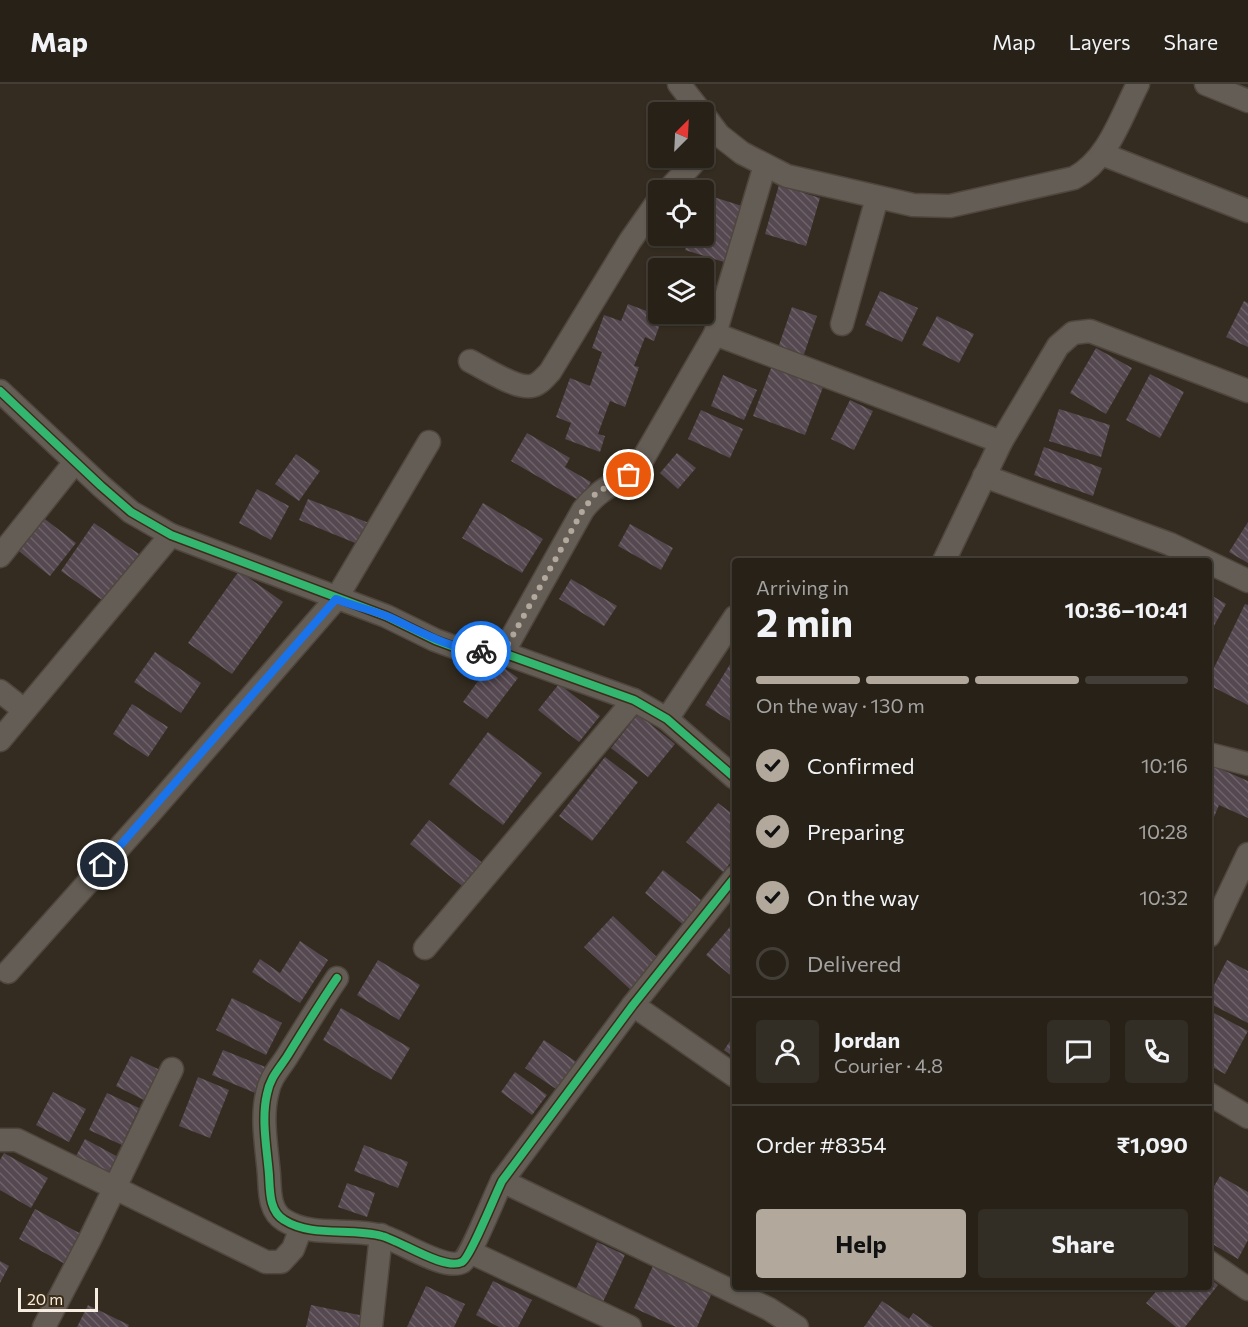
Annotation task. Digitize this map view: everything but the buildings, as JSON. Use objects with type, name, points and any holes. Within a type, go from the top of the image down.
[{"type":"street","points":[[679,84],[693,102]]},
{"type":"street","points":[[714,144],[742,153],[787,176],[913,205],[950,206],[1074,178],[1089,170],[1102,154],[1138,84]]},
{"type":"street","points":[[1206,84],[1248,100]]},
{"type":"street","points":[[1102,154],[1248,211]]},
{"type":"street","points":[[503,653],[583,510],[596,493],[629,475],[640,464],[715,334],[765,165]]},
{"type":"street","points":[[677,180],[689,168]]},
{"type":"street","points":[[842,324],[877,198]]},
{"type":"street","points":[[470,361],[518,385],[530,387],[539,383],[550,372],[648,216]]},
{"type":"street","points":[[945,558],[1001,442],[1058,346],[1072,333],[1090,331],[1248,391]]},
{"type":"street","points":[[715,334],[1001,442]]},
{"type":"street","points":[[0,391],[131,512],[171,535],[386,616],[435,640],[462,650],[503,653],[634,700],[668,719],[732,775]]},
{"type":"street","points":[[8,972],[336,599],[429,442]]},
{"type":"street","points":[[0,556],[75,462]]},
{"type":"street","points":[[984,476],[1170,544],[1200,558]]},
{"type":"street","points":[[0,740],[171,535]]},
{"type":"street","points":[[1212,564],[1248,581]]},
{"type":"street","points":[[668,719],[732,622]]},
{"type":"street","points":[[0,691],[24,710]]},
{"type":"street","points":[[425,948],[634,700]]},
{"type":"street","points":[[1212,755],[1248,764]]},
{"type":"street","points":[[1212,930],[1248,854]]},
{"type":"street","points":[[337,978],[285,1060],[273,1073],[266,1095],[265,1119],[272,1205],[282,1219],[301,1228],[381,1235],[442,1262],[457,1263],[465,1261],[470,1252],[490,1202],[502,1181],[633,1005],[732,881]]},
{"type":"street","points":[[633,1005],[732,1074]]},
{"type":"street","points":[[44,1327],[116,1186],[172,1069]]},
{"type":"street","points":[[1212,1096],[1248,1117]]},
{"type":"street","points":[[0,1140],[17,1140],[116,1186],[266,1262],[280,1262],[293,1249],[301,1228]]},
{"type":"street","points":[[502,1181],[764,1318],[797,1327]]},
{"type":"street","points":[[371,1327],[381,1235]]},
{"type":"street","points":[[470,1252],[630,1327]]},
{"type":"street","points":[[1212,1264],[1248,1289]]},
{"type":"cycle path","points":[[0,391],[131,512],[171,535],[386,616],[435,640],[462,650],[503,653],[634,700],[667,719],[732,775]]},
{"type":"cycle path","points":[[337,978],[268,1088],[264,1124],[270,1194],[275,1211],[284,1220],[307,1229],[370,1233],[390,1239],[434,1259],[454,1264],[466,1258],[502,1181],[633,1005],[732,881]]},
{"type":"way so far","points":[[481,651],[503,653],[583,510],[596,493],[629,475]]},
{"type":"route","points":[[103,865],[336,599],[386,616],[435,640],[462,650],[481,651]]}]
